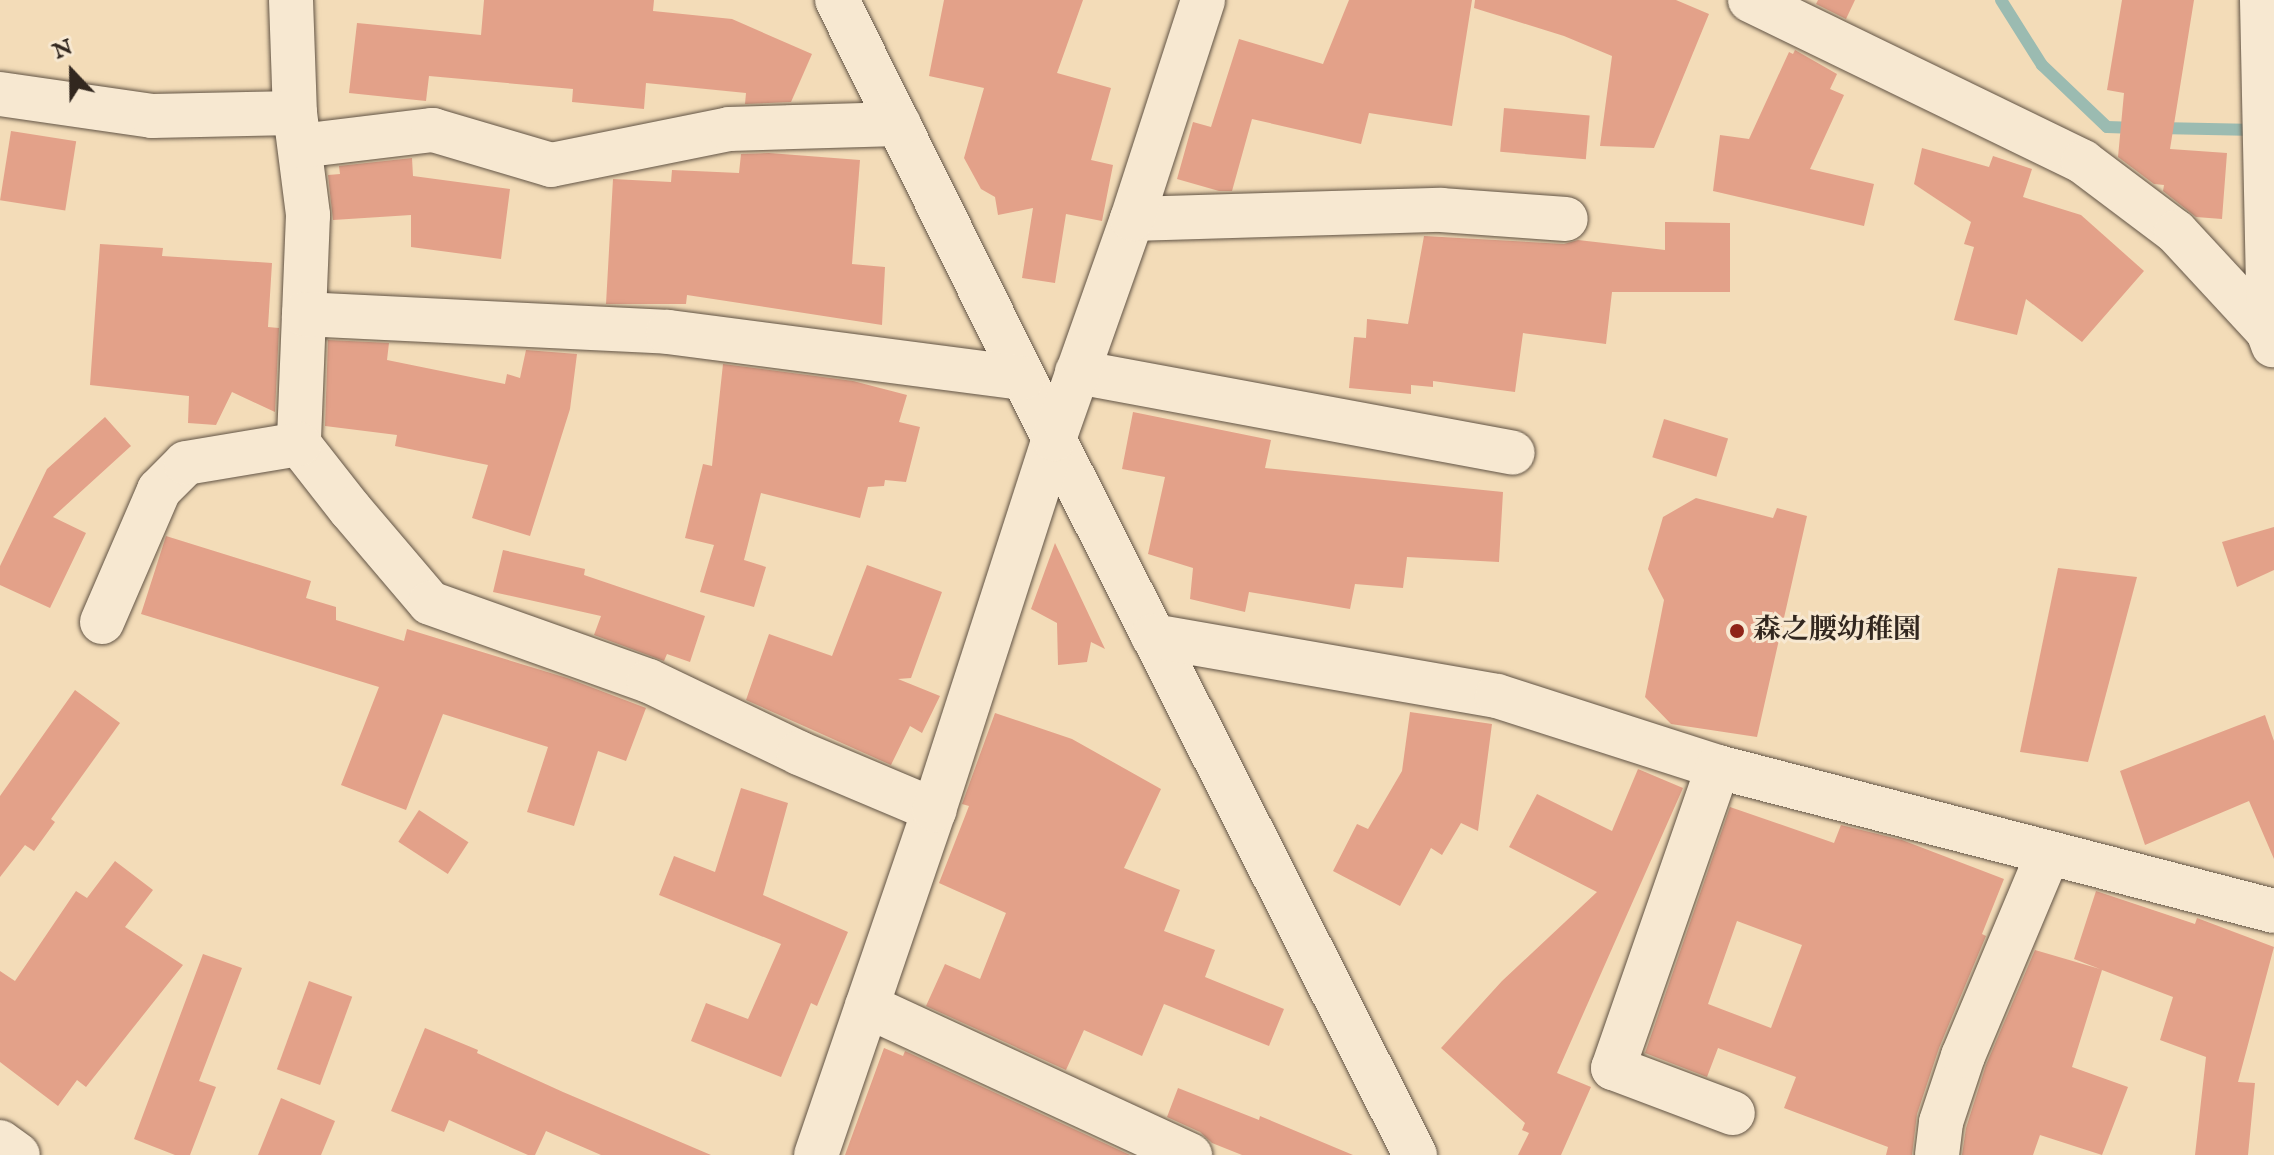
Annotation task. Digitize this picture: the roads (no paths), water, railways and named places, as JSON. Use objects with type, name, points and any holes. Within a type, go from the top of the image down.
[{"type":"street","points":[[291,0],[297,130],[308,215],[299,444],[430,603],[542,640],[649,681],[799,753],[934,810]]},
{"type":"street","points":[[837,0],[1023,378],[1415,1155]]},
{"type":"street","points":[[816,1155],[1203,0]]},
{"type":"street","points":[[1750,0],[2083,162],[2176,232],[2272,340]]},
{"type":"street","points":[[2262,0],[2272,340]]},
{"type":"street","points":[[0,94],[152,116],[297,130],[433,130],[551,165],[729,129],[899,124]]},
{"type":"street","points":[[1132,219],[1441,210],[1566,219]]},
{"type":"street","points":[[304,314],[668,332],[1023,378]]},
{"type":"street","points":[[1077,372],[1513,453]]},
{"type":"street","points":[[102,622],[159,490],[186,463],[299,444]]},
{"type":"street","points":[[1153,636],[1497,696],[1718,767],[2274,911]]},
{"type":"street","points":[[1718,767],[1613,1068],[1733,1113]]},
{"type":"street","points":[[1937,1155],[1941,1122],[1963,1056],[2048,854]]},
{"type":"street","points":[[867,1006],[1190,1155]]},
{"type":"street","points":[[0,1142],[18,1155]]},
{"type":"waterway","points":[[2001,0],[2042,65],[2107,127],[2137,128]]},
{"type":"waterway","points":[[2159,128],[2257,130]]},
{"type":"place","name":"森之腰幼稚園","points":[[1737,631]]}]
